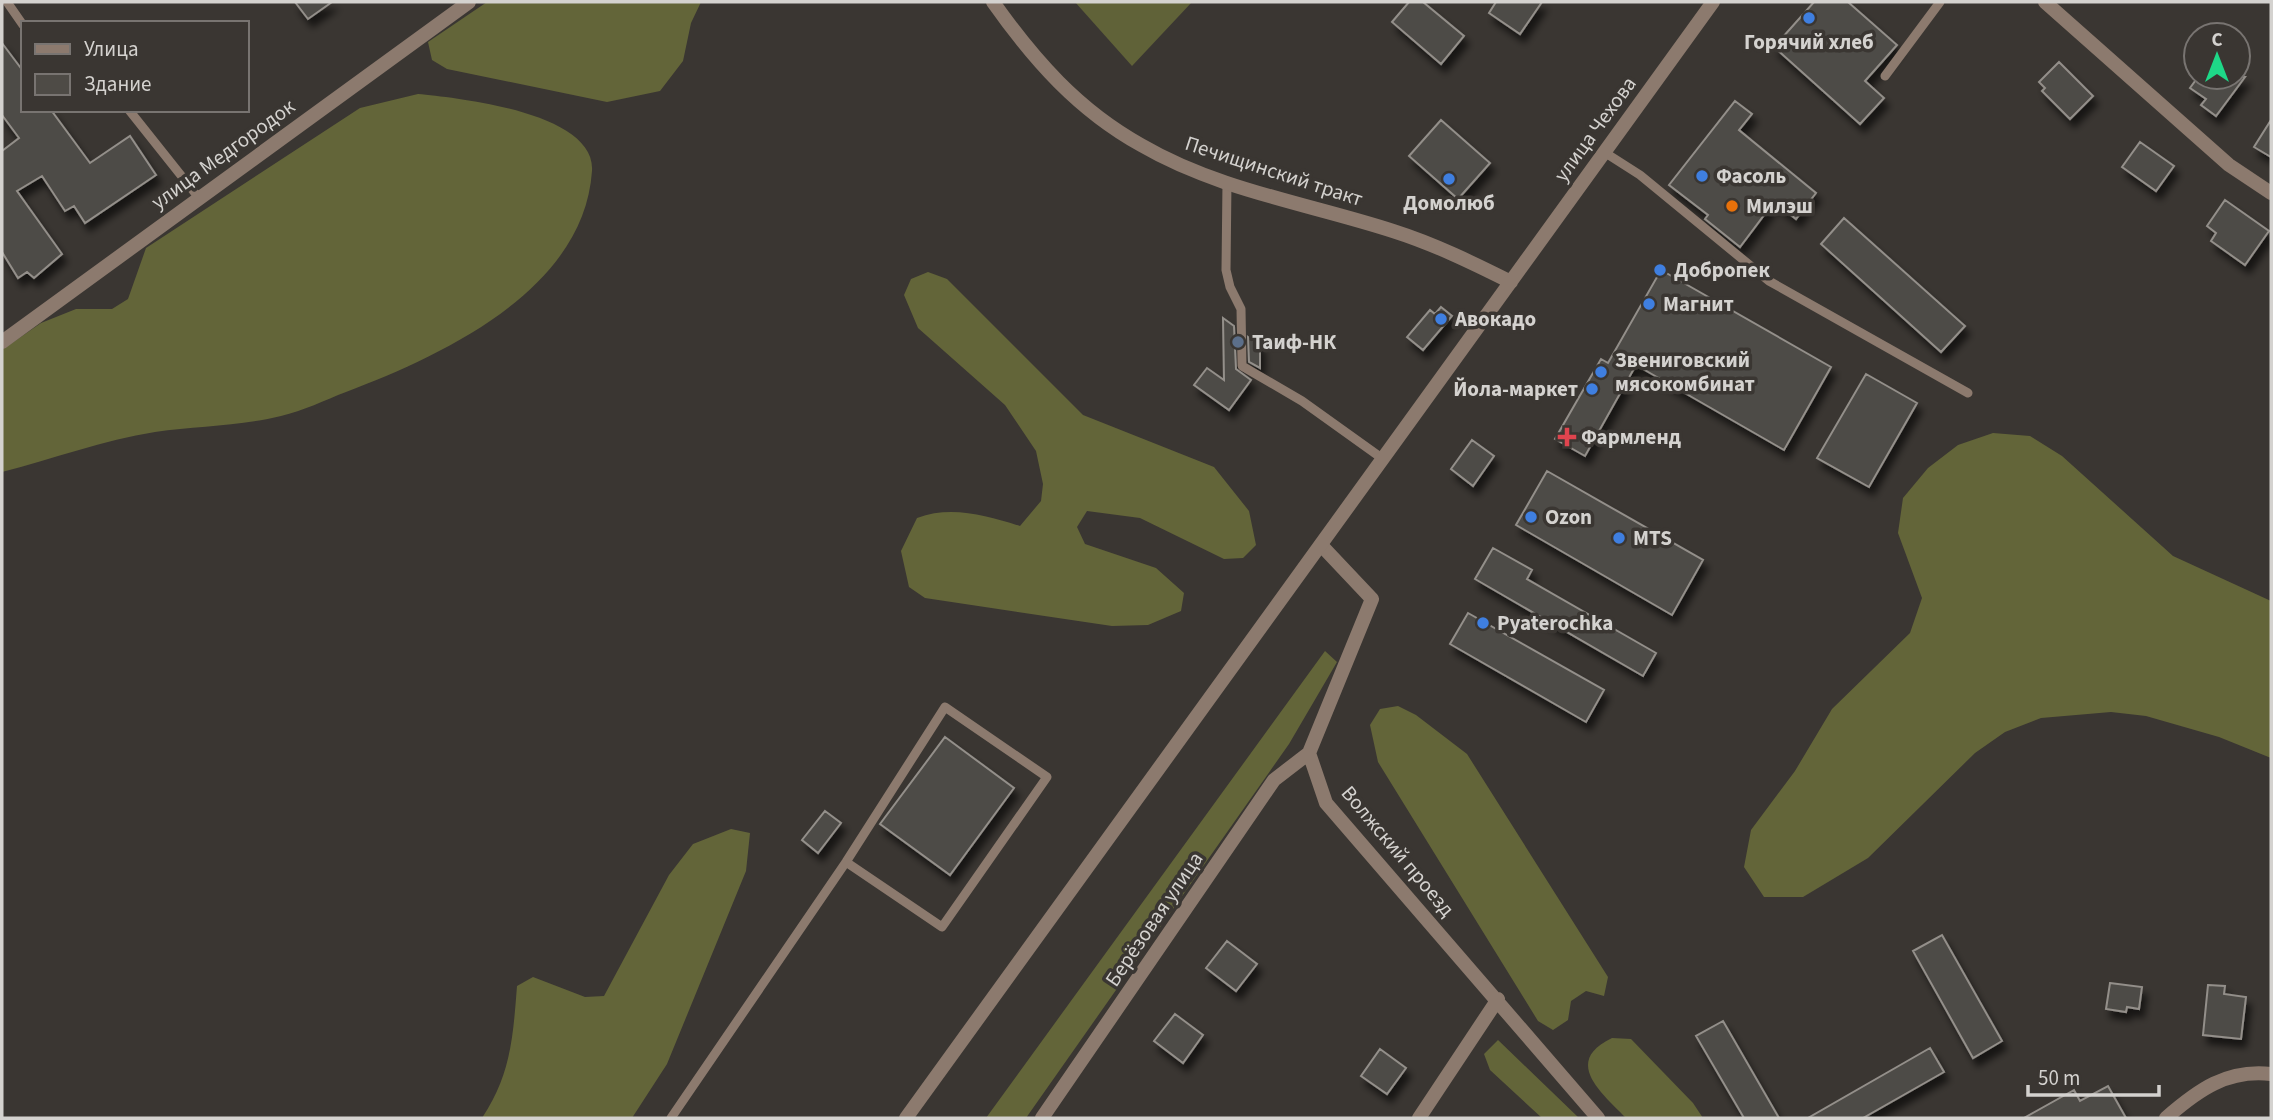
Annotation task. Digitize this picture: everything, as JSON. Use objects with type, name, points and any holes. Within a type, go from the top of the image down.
[{"type":"street","name":"улица Медгородок","points":[[2,341],[469,2]]},
{"type":"street","name":"Печищинский тракт","points":[[993,2],[1027,50],[1065,91],[1141,145],[1227,182],[1395,232],[1460,257],[1511,282]]},
{"type":"street","name":"улица Чехова","points":[[906,1118],[1713,2]]},
{"type":"street","points":[[2045,2],[2229,165],[2271,193]]},
{"type":"street","points":[[1309,752],[1372,599],[1321,545]]},
{"type":"street","name":"Волжский проезд","points":[[1309,752],[1326,803],[1598,1118]]},
{"type":"street","name":"Берёзовая улица","points":[[1042,1118],[1274,780],[1309,752]]},
{"type":"street","points":[[1419,1118],[1498,999]]},
{"type":"street","points":[[2166,1118],[2196,1092],[2214,1081],[2233,1075],[2271,1073]]},
{"type":"lane","points":[[7,2],[21,22]]},
{"type":"lane","points":[[1885,76],[1940,2]]},
{"type":"lane","points":[[131,112],[199,198]]},
{"type":"lane","points":[[1604,152],[1640,175],[1769,281],[1968,393]]},
{"type":"lane","points":[[1227,182],[1226,270],[1230,287],[1241,309],[1242,366],[1302,401],[1383,459]]},
{"type":"lane","points":[[671,1118],[846,862],[945,707],[1047,777],[942,927],[846,862]]},
{"type":"green space","points":[[487,2],[701,2],[691,23],[683,61],[660,91],[607,102],[447,69],[432,60],[428,42]]},
{"type":"green space","points":[[1075,2],[1192,2],[1132,66]]},
{"type":"green space","points":[[418,94],[522,112],[550,122],[572,135],[587,151],[592,171],[583,213],[564,251],[536,283],[502,312],[424,359],[297,411],[250,422],[136,435],[2,472],[2,350],[41,323],[76,309],[112,309],[128,299],[146,248],[360,108]]},
{"type":"green space","points":[[928,272],[947,279],[1083,415],[1214,467],[1249,511],[1256,545],[1243,558],[1224,559],[1140,518],[1087,511],[1077,527],[1085,544],[1156,568],[1184,593],[1181,611],[1148,625],[1112,626],[925,598],[909,587],[901,551],[917,518],[943,512],[969,513],[1020,526],[1041,501],[1043,484],[1036,451],[1005,405],[918,328],[904,295],[911,279]]},
{"type":"green space","points":[[1993,433],[2030,436],[2062,456],[2173,556],[2271,601],[2271,758],[2219,737],[2146,716],[2111,712],[2041,718],[2005,732],[1975,753],[1868,858],[1803,897],[1764,897],[1744,867],[1751,830],[1795,771],[1832,709],[1910,633],[1922,598],[1898,533],[1903,498],[1928,468],[1958,445]]},
{"type":"green space","points":[[1325,651],[1337,662],[1289,744],[1026,1118],[986,1118]]},
{"type":"green space","points":[[1398,706],[1416,715],[1467,754],[1608,977],[1604,996],[1586,991],[1571,1001],[1568,1020],[1553,1030],[1538,1021],[1378,762],[1370,725],[1380,709]]},
{"type":"green space","points":[[731,829],[750,833],[746,871],[667,1064],[632,1118],[482,1118],[499,1086],[509,1055],[517,986],[533,977],[585,997],[604,996],[669,875],[693,844]]},
{"type":"green space","points":[[1612,1038],[1631,1039],[1693,1103],[1703,1118],[1626,1118],[1598,1088],[1588,1067],[1590,1057],[1597,1047]]},
{"type":"green space","points":[[1498,1040],[1579,1118],[1542,1118],[1490,1070],[1484,1054]]},
{"type":"building","points":[[295,2],[332,2],[308,19]]},
{"type":"building","points":[[1409,2],[1423,2],[1464,36],[1441,64],[1392,22]]},
{"type":"building","points":[[1496,2],[1542,2],[1520,34],[1489,13]]},
{"type":"building","points":[[1814,2],[1848,2],[1897,45],[1865,81],[1884,98],[1860,124],[1774,47]]},
{"type":"building","points":[[2,43],[21,68],[21,112],[52,112],[90,163],[130,136],[156,175],[85,223],[74,206],[65,211],[42,176],[17,191],[62,254],[34,278],[27,272],[18,278],[2,252],[2,151],[19,138],[2,115]]},
{"type":"building","points":[[2059,62],[2093,96],[2070,119],[2042,91],[2045,88],[2039,82]]},
{"type":"building","points":[[2194,91],[2235,91],[2216,116],[2201,105],[2206,99]]},
{"type":"building","points":[[1735,101],[1752,114],[1739,130],[1816,193],[1796,219],[1774,202],[1740,247],[1705,219],[1708,215],[1669,185]]},
{"type":"building","points":[[1441,120],[1490,163],[1458,199],[1409,156]]},
{"type":"building","points":[[2271,120],[2271,157],[2254,147]]},
{"type":"building","points":[[2140,142],[2174,166],[2156,191],[2122,167]]},
{"type":"building","points":[[2225,200],[2269,231],[2245,265],[2211,241],[2216,233],[2207,226]]},
{"type":"building","points":[[1844,218],[1965,326],[1941,352],[1821,244]]},
{"type":"building","points":[[1661,270],[1831,367],[1784,450],[1636,365],[1585,456],[1555,439],[1601,359],[1608,363]]},
{"type":"building","points":[[1441,307],[1452,316],[1423,350],[1407,337],[1430,310],[1435,314]]},
{"type":"building","points":[[1223,318],[1234,326],[1236,369],[1251,380],[1229,410],[1194,385],[1207,368],[1224,380]]},
{"type":"building","points":[[1248,337],[1260,345],[1260,368],[1249,362]]},
{"type":"building","points":[[1866,374],[1917,403],[1869,487],[1817,458]]},
{"type":"building","points":[[1472,440],[1494,456],[1473,486],[1451,469]]},
{"type":"building","points":[[1547,471],[1703,560],[1672,615],[1516,525]]},
{"type":"building","points":[[1493,548],[1532,570],[1527,579],[1656,653],[1643,676],[1475,579]]},
{"type":"building","points":[[1468,613],[1604,690],[1586,722],[1450,644]]},
{"type":"building","points":[[945,737],[1014,788],[950,875],[880,824]]},
{"type":"building","points":[[825,811],[841,823],[818,853],[802,840]]},
{"type":"building","points":[[1942,935],[2002,1041],[1973,1058],[1913,951]]},
{"type":"building","points":[[1227,941],[1257,964],[1236,991],[1206,968]]},
{"type":"building","points":[[2110,983],[2142,987],[2139,1009],[2127,1007],[2126,1012],[2106,1009]]},
{"type":"building","points":[[2208,985],[2225,986],[2224,994],[2246,997],[2241,1039],[2203,1035]]},
{"type":"building","points":[[1175,1014],[1203,1035],[1183,1063],[1154,1041]]},
{"type":"building","points":[[1723,1021],[1779,1118],[1744,1118],[1696,1036]]},
{"type":"building","points":[[1930,1048],[1944,1072],[1863,1118],[1808,1118]]},
{"type":"building","points":[[1380,1049],[1406,1068],[1387,1094],[1361,1076]]},
{"type":"building","points":[[2108,1086],[2126,1118],[2024,1118],[2074,1090],[2080,1101]]},
{"type":"place","name":"Горячий хлеб","points":[[1809,18]]},
{"type":"place","name":"Фасоль","points":[[1702,176]]},
{"type":"place","name":"Домолюб","points":[[1449,179]]},
{"type":"place","name":"Милэш","points":[[1732,206]]},
{"type":"place","name":"Добропек","points":[[1660,270]]},
{"type":"place","name":"Магнит","points":[[1649,304]]},
{"type":"place","name":"Авокадо","points":[[1441,319]]},
{"type":"place","name":"Таиф-НК","points":[[1238,342]]},
{"type":"place","name":"Звениговский мясокомбинат","points":[[1601,372]]},
{"type":"place","name":"Йола-маркет","points":[[1592,389]]},
{"type":"place","name":"Фармленд","points":[[1567,437]]},
{"type":"place","name":"Ozon","points":[[1531,517]]},
{"type":"place","name":"MTS","points":[[1619,538]]},
{"type":"place","name":"Pyaterochka","points":[[1483,623]]}]
